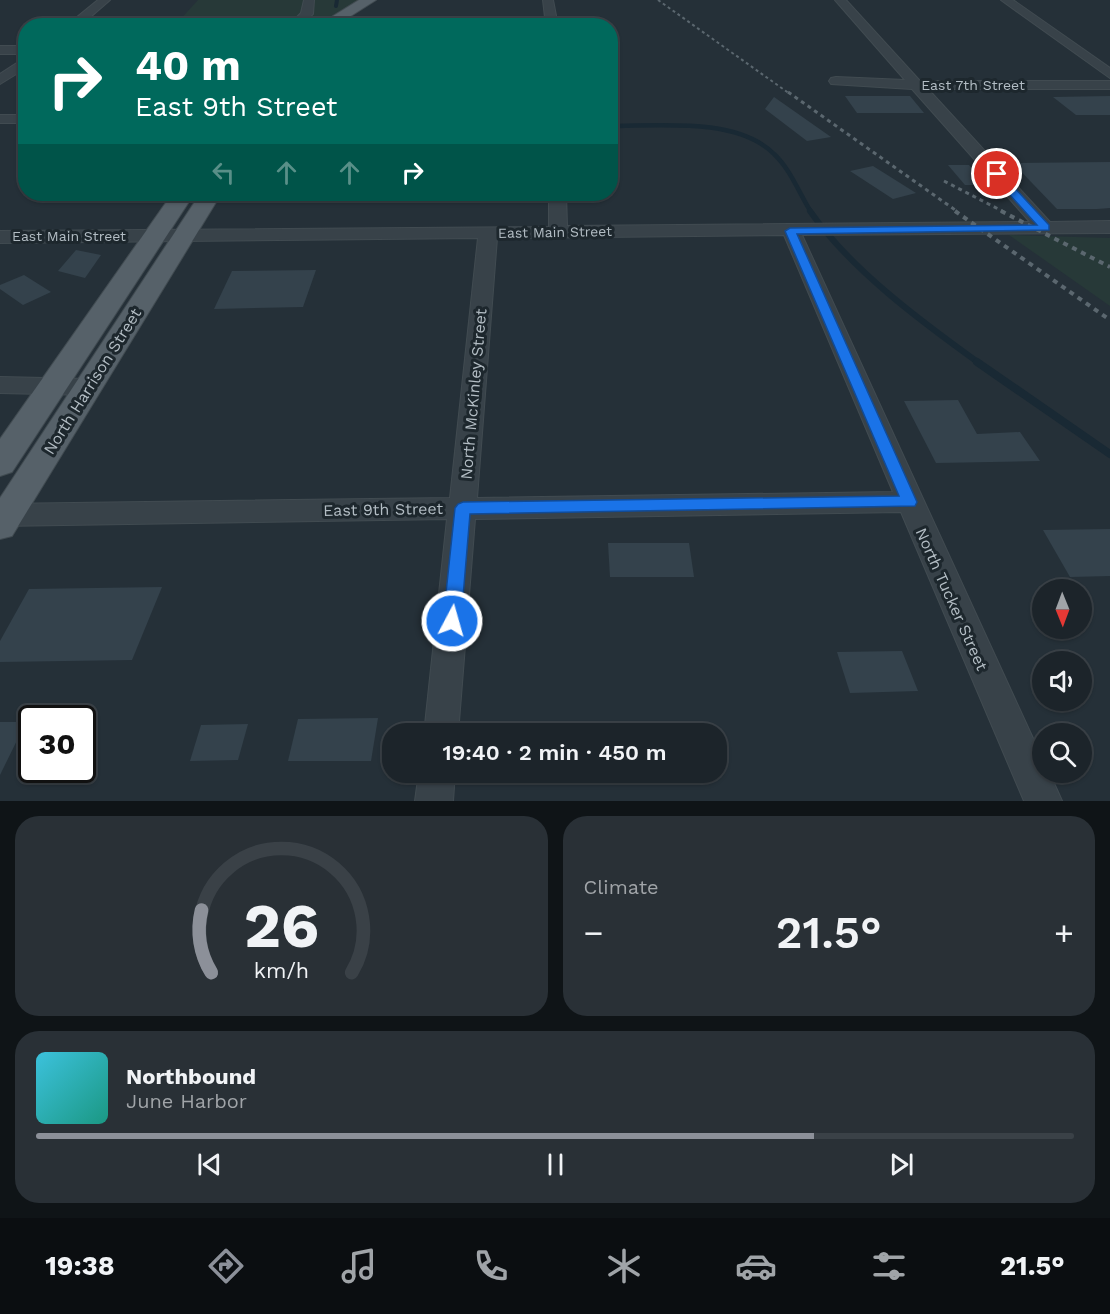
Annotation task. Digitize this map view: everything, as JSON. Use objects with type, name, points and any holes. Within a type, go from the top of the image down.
[{"type":"main road","points":[[338,18],[369,0]]},
{"type":"main road","points":[[351,18],[381,0]]},
{"type":"main road","name":"North Harrison Street","points":[[0,464],[178,201]]},
{"type":"main road","name":"North Harrison Street","points":[[2,519],[89,387],[206,201]]},
{"type":"street","points":[[82,18],[105,0]]},
{"type":"street","points":[[302,18],[307,14],[309,0]]},
{"type":"street","points":[[548,0],[551,18]]},
{"type":"street","points":[[840,0],[1045,228]]},
{"type":"street","points":[[1006,0],[1110,74]]},
{"type":"street","points":[[0,50],[18,50]]},
{"type":"street","points":[[0,80],[18,67]]},
{"type":"street","name":"East 7th Street","points":[[836,81],[917,86],[1110,85]]},
{"type":"street","points":[[0,119],[18,119]]},
{"type":"street","points":[[557,201],[558,232]]},
{"type":"street","name":"East Main Street","points":[[0,237],[1110,227]]},
{"type":"street","name":"North Tucker Street","points":[[794,231],[909,502],[1042,801]]},
{"type":"street","name":"North McKinley Street","points":[[442,723],[488,233]]},
{"type":"street","points":[[0,386],[89,387]]},
{"type":"street","name":"East 9th Street","points":[[2,519],[463,508],[909,502]]},
{"type":"street","points":[[434,801],[436,783]]},
{"type":"shaded area","points":[[198,0],[360,0],[328,18],[182,18]]},
{"type":"shaded area","points":[[1009,235],[1110,238],[1110,306]]},
{"type":"building","points":[[845,96],[910,96],[924,113],[857,113]]},
{"type":"building","points":[[1110,96],[1110,115],[1076,115],[1053,97]]},
{"type":"building","points":[[774,97],[831,137],[807,141],[765,109]]},
{"type":"building","points":[[1110,162],[1110,208],[1097,209],[1057,209],[1013,163]]},
{"type":"building","points":[[948,165],[969,165],[987,185],[965,185]]},
{"type":"building","points":[[873,166],[916,193],[893,199],[850,171]]},
{"type":"building","points":[[76,250],[101,255],[85,278],[58,271]]},
{"type":"building","points":[[316,270],[303,307],[214,309],[232,271]]},
{"type":"building","points":[[24,275],[51,292],[23,305],[0,289],[0,285]]},
{"type":"building","points":[[958,400],[977,434],[1020,432],[1040,461],[936,463],[904,401]]},
{"type":"building","points":[[1110,529],[1110,576],[1070,577],[1043,530]]},
{"type":"building","points":[[608,543],[689,543],[694,577],[610,577]]},
{"type":"building","points":[[162,587],[132,660],[0,662],[0,641],[29,589]]},
{"type":"building","points":[[902,651],[918,691],[850,693],[837,652]]},
{"type":"building","points":[[378,718],[371,761],[288,761],[298,719]]},
{"type":"building","points":[[0,722],[18,722],[18,738],[0,775]]},
{"type":"building","points":[[248,724],[238,760],[190,761],[201,725]]},
{"type":"waterway","points":[[336,6],[337,0]]},
{"type":"waterway","points":[[618,126],[696,126],[740,134],[758,142],[780,160],[811,212]]},
{"type":"waterway","points":[[810,211],[826,233],[866,274],[911,312],[979,363]]},
{"type":"waterway","points":[[977,362],[1110,454]]},
{"type":"railway","points":[[658,0],[790,94]]},
{"type":"railway","points":[[788,92],[958,212]]},
{"type":"railway","points":[[944,181],[1004,212]]},
{"type":"railway","points":[[955,211],[1110,320]]},
{"type":"railway","points":[[1001,211],[1110,267]]},
{"type":"route","points":[[452,621],[463,508],[909,502],[790,231],[1045,228],[997,174]]}]
